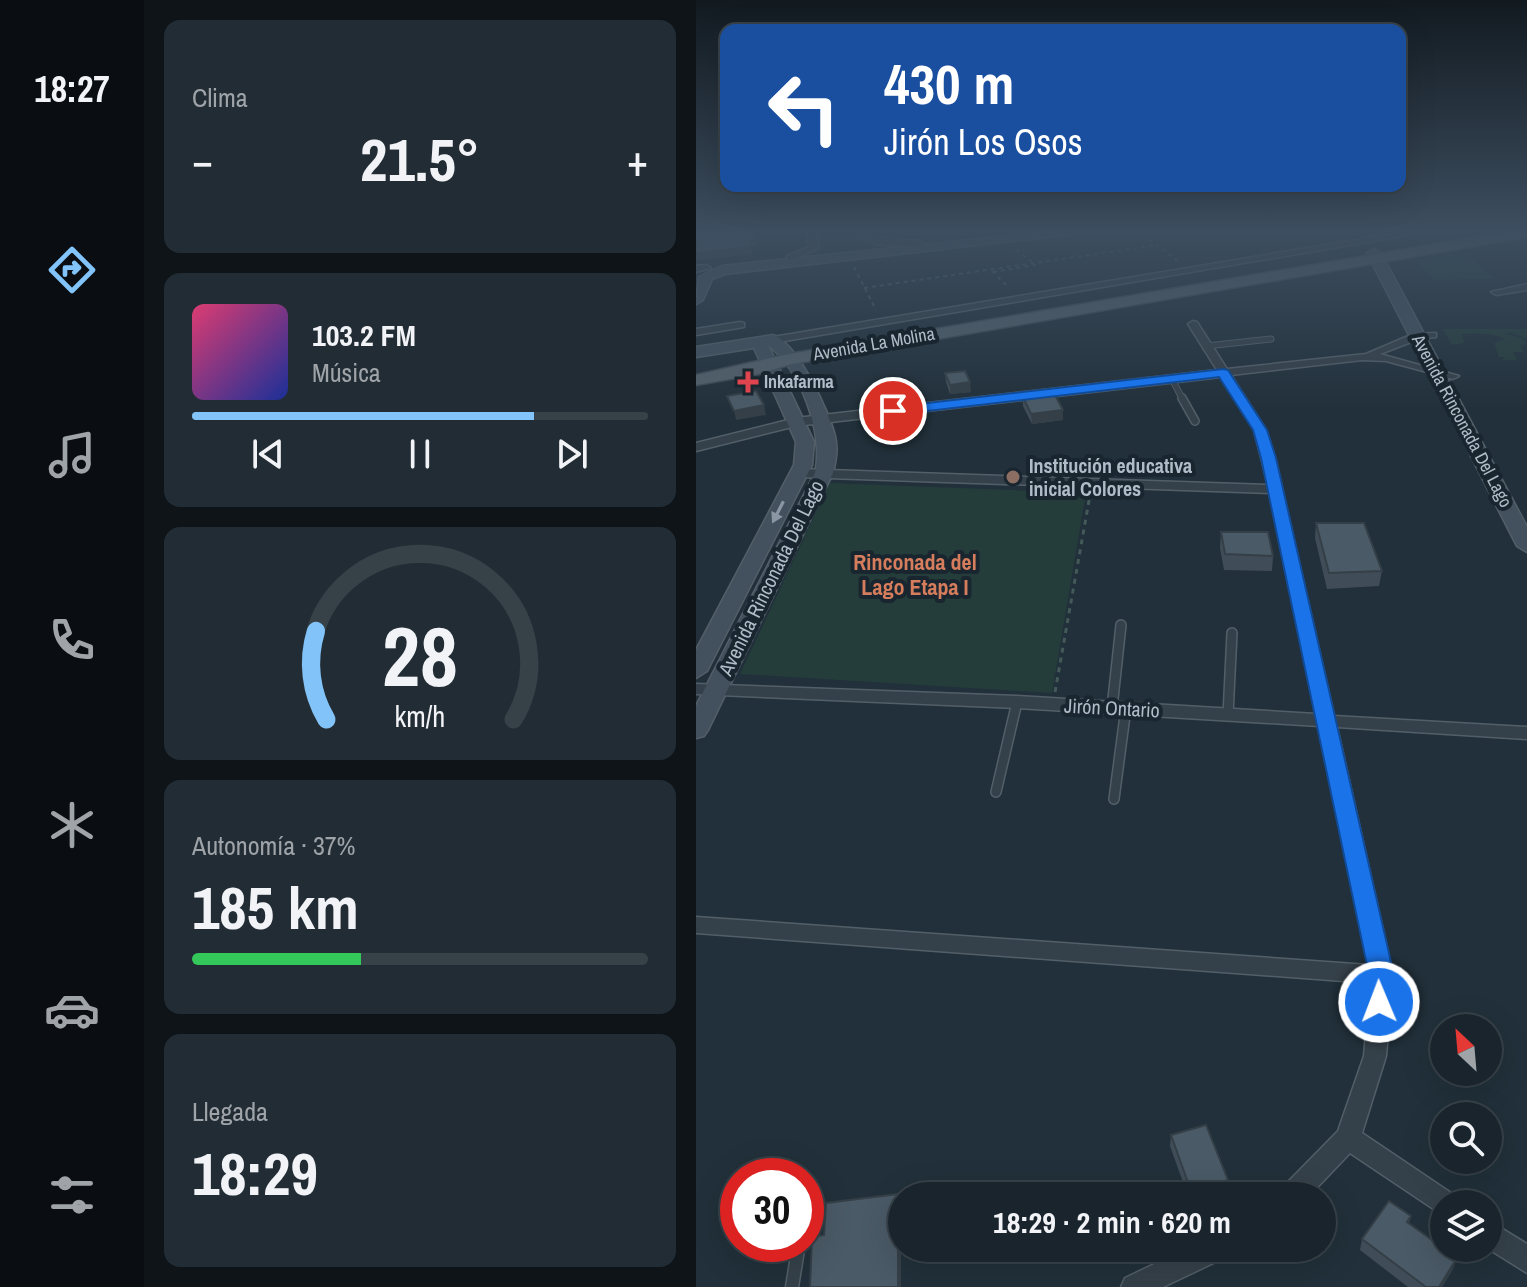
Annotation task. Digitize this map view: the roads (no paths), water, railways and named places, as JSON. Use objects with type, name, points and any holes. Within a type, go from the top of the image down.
[{"type":"main road","name":"Avenida La Molina","points":[[696,367],[1154,290]]},
{"type":"main road","name":"Avenida La Molina","points":[[696,380],[773,352],[1185,290]]},
{"type":"main road","points":[[1097,299],[1174,292]]},
{"type":"street","points":[[696,352],[773,352],[945,311],[1073,290]]},
{"type":"street","name":"Avenida Rinconada Del Lago","points":[[1401,290],[1527,546]]},
{"type":"street","points":[[1496,292],[1508,290]]},
{"type":"street","points":[[1193,324],[1260,430],[1382,975],[1375,1056],[1348,1138],[1306,1182]]},
{"type":"street","points":[[696,332],[740,325]]},
{"type":"street","points":[[1362,357],[1425,336]]},
{"type":"street","name":"Avenida Rinconada Del Lago","points":[[696,730],[706,690],[824,473],[828,448],[819,419],[773,352]]},
{"type":"street","name":"Avenida Rinconada Del Lago","points":[[696,671],[799,473],[805,442],[773,352]]},
{"type":"street","points":[[696,447],[796,422],[1362,357],[1397,360],[1445,375]]},
{"type":"street","name":"Avenida Rinconada Del Lago","points":[[1445,375],[1527,514]]},
{"type":"street","points":[[799,473],[1274,489]]},
{"type":"street","name":"Jirón Ontario","points":[[706,690],[1017,702],[1527,733]]},
{"type":"street","points":[[696,925],[1382,975]]},
{"type":"street","points":[[1348,1138],[1430,1194]]},
{"type":"street","points":[[1502,1243],[1527,1260]]},
{"type":"street","points":[[1134,1287],[1187,1262]]},
{"type":"lane","points":[[1206,346],[1271,339]]},
{"type":"lane","points":[[1172,379],[1195,421]]},
{"type":"lane","points":[[1114,799],[1121,625]]},
{"type":"lane","points":[[1228,715],[1232,633]]},
{"type":"lane","points":[[996,792],[1017,702]]},
{"type":"lane","points":[[792,1287],[796,1262]]},
{"type":"place","name":"Inkafarma","points":[[748,382]]},
{"type":"place","name":"Institución educativa inicial Colores","points":[[1013,477]]},
{"type":"district","name":"Rinconada del Lago Etapa I","points":[[915,574]]}]
